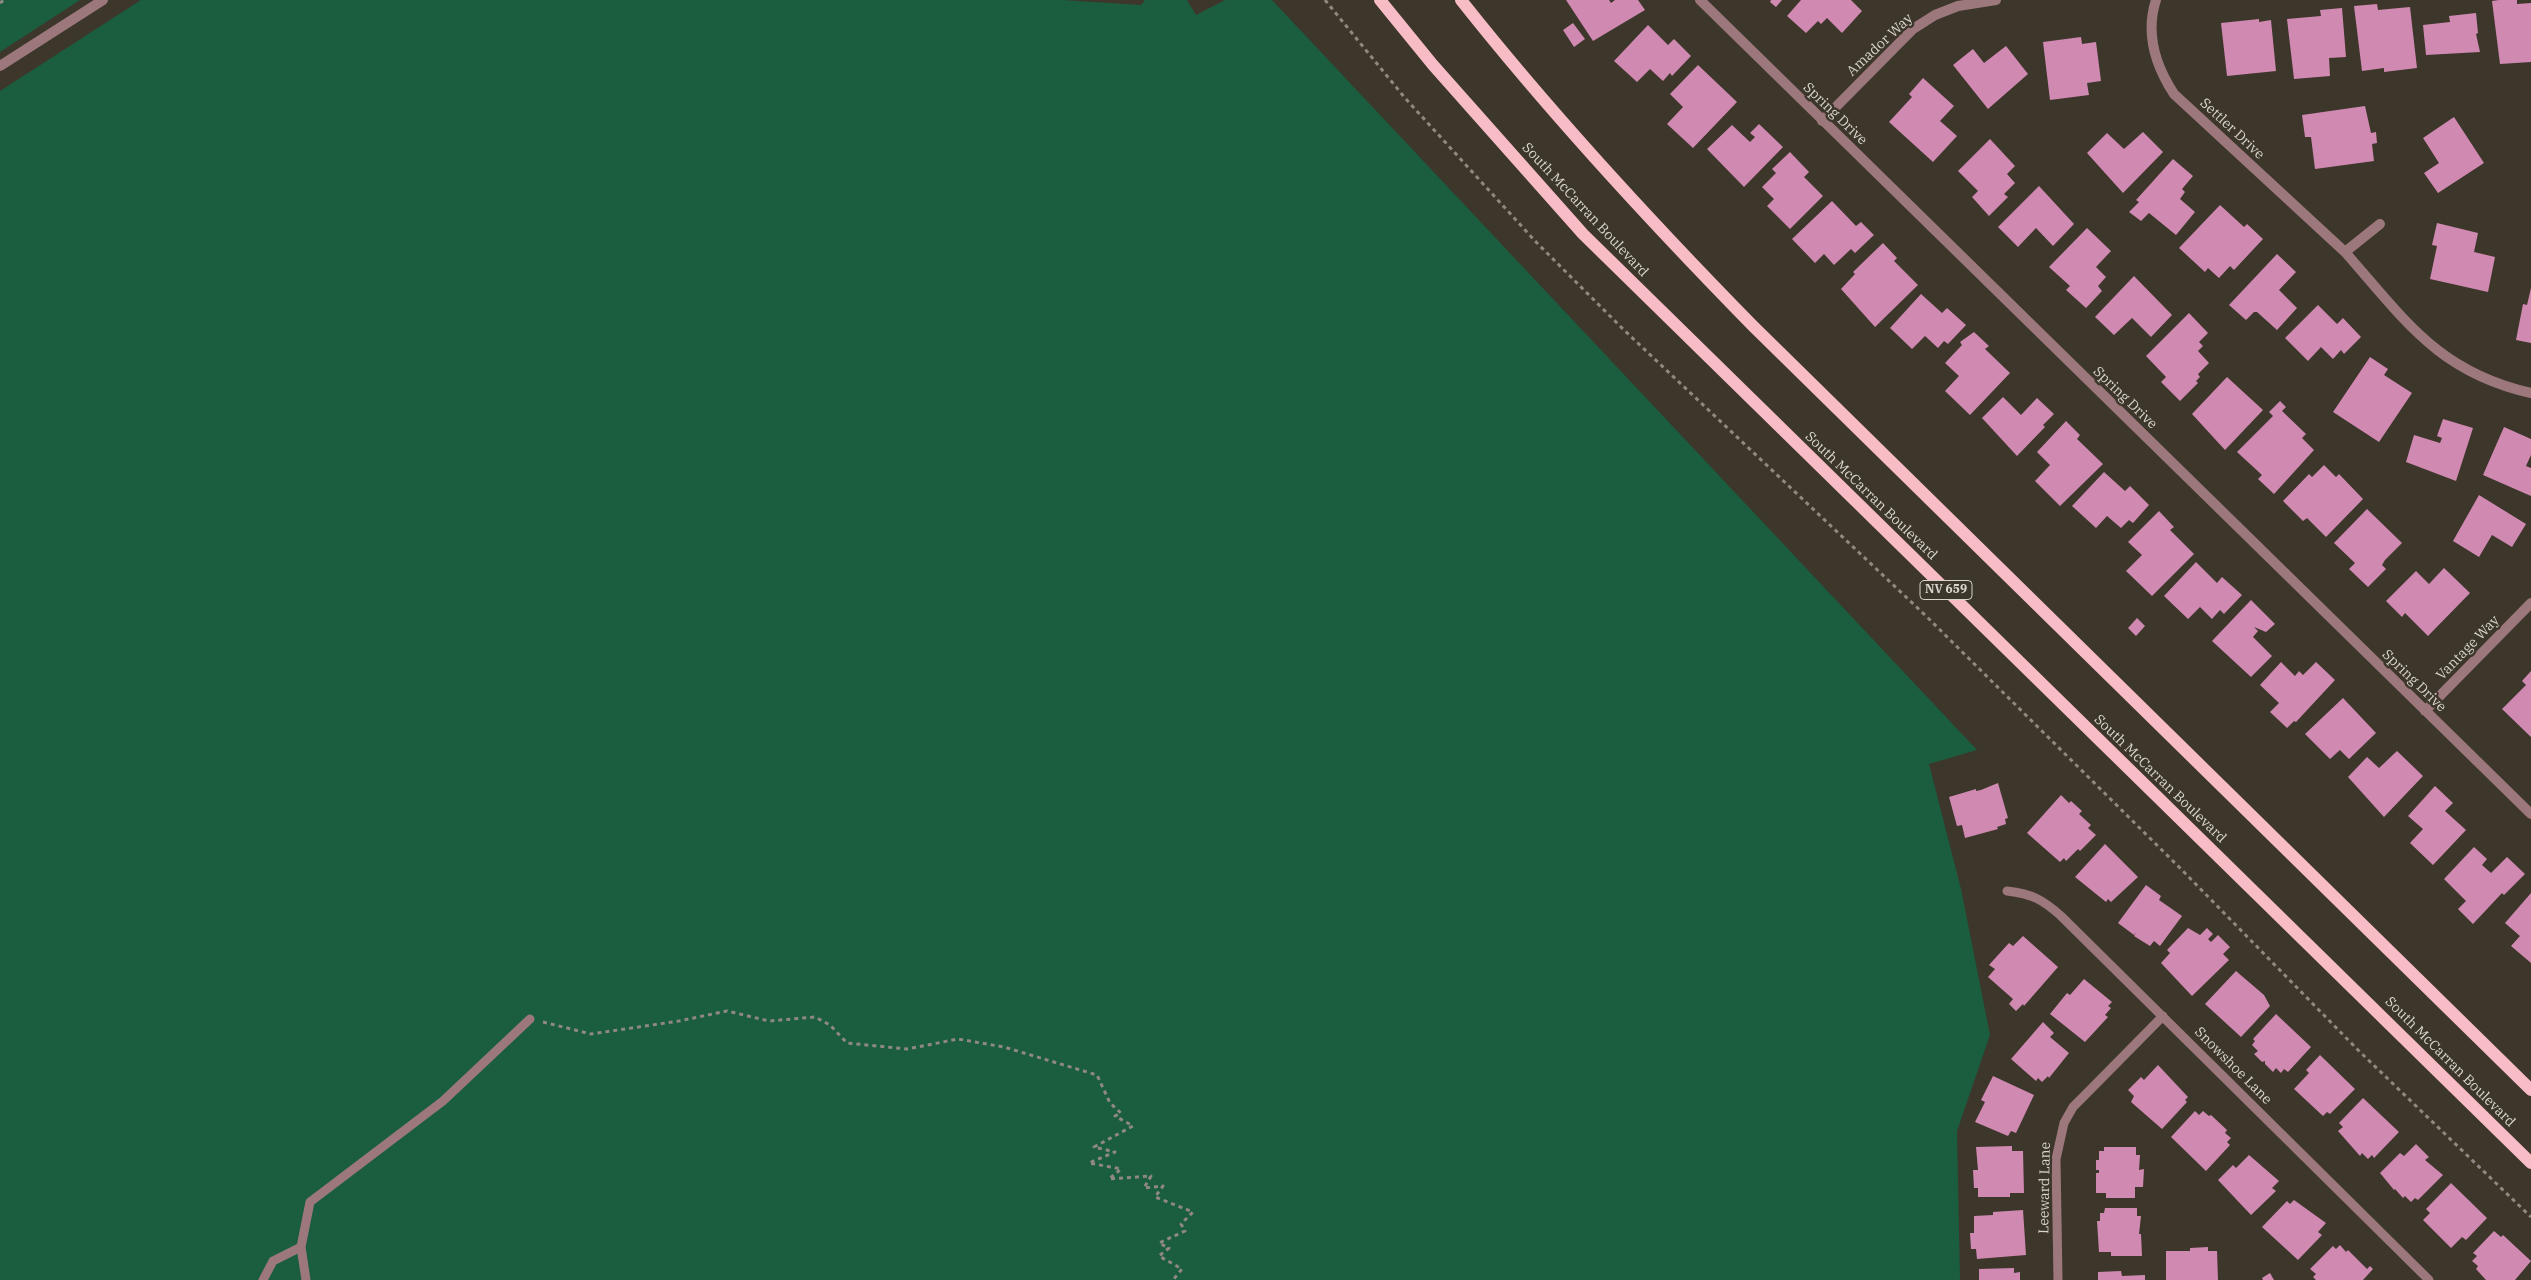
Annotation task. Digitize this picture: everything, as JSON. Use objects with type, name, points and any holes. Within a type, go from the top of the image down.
[{"type":"main road","name":"South McCarran Boulevard","points":[[1380,0],[1432,65],[1583,234],[2531,1163]]},
{"type":"main road","points":[[1461,0],[1562,124],[1658,229],[1746,320],[2531,1090]]},
{"type":"street","points":[[0,66],[103,0]]},
{"type":"street","name":"Spring Drive","points":[[1700,0],[2531,814]]},
{"type":"street","name":"Amador Way","points":[[1822,121],[1913,29],[1934,15],[1958,6],[1996,0]]},
{"type":"street","name":"Settler Drive","points":[[2156,0],[2151,33],[2154,55],[2162,76],[2174,94],[2345,252],[2421,337],[2445,357],[2473,374],[2504,386],[2531,392]]},
{"type":"street","points":[[2345,252],[2380,224]]},
{"type":"street","name":"Vantage Way","points":[[2425,711],[2531,603]]},
{"type":"lane","name":"Snowshoe Lane","points":[[2006,892],[2028,894],[2046,902],[2429,1280]]},
{"type":"lane","name":"Leeward Lane","points":[[2058,1280],[2056,1159],[2064,1122],[2088,1092],[2163,1016]]},
{"type":"lane","points":[[306,1280],[301,1247],[310,1202],[443,1101],[530,1019]]},
{"type":"lane","points":[[263,1280],[273,1261],[301,1247]]},
{"type":"path","points":[[0,3],[4,0]]},
{"type":"path","points":[[1325,0],[1404,98],[1536,242],[1624,330],[1927,617],[2173,861],[2358,1050],[2531,1217]]},
{"type":"path","points":[[530,1019],[591,1034],[679,1021],[727,1011],[769,1021],[815,1017],[830,1025],[847,1043],[907,1049],[958,1039],[1004,1047],[1097,1075],[1110,1103],[1121,1113],[1115,1116],[1133,1126],[1094,1147],[1115,1152],[1088,1163],[1121,1169],[1109,1179],[1151,1176],[1144,1188],[1163,1186],[1155,1197],[1193,1212],[1181,1224],[1185,1231],[1158,1243],[1169,1248],[1159,1256],[1182,1269],[1173,1280]]},
{"type":"green space","points":[[0,0],[80,0],[0,52]]},
{"type":"green space","points":[[141,0],[1063,0],[1141,5],[1145,0],[1187,0],[1196,15],[1225,0],[1272,0],[1977,750],[1929,764],[1961,889],[1990,1035],[1957,1131],[1960,1280],[0,1280],[0,91]]},
{"type":"building","points":[[1566,0],[1609,0],[1611,3],[1615,0],[1638,0],[1645,10],[1593,41]]},
{"type":"building","points":[[1771,0],[1782,0],[1776,7],[1770,2]]},
{"type":"building","points":[[1801,0],[1851,0],[1862,11],[1842,33],[1827,18],[1821,24],[1818,21],[1806,33],[1787,16]]},
{"type":"building","points":[[2517,0],[2517,4],[2531,3],[2531,62],[2500,64],[2492,1]]},
{"type":"building","points":[[2377,4],[2378,10],[2410,7],[2417,68],[2384,72],[2384,68],[2362,71],[2354,6]]},
{"type":"building","points":[[2342,8],[2346,57],[2329,58],[2330,76],[2294,79],[2287,19],[2321,16],[2320,10]]},
{"type":"building","points":[[2476,13],[2478,33],[2476,34],[2480,52],[2426,55],[2423,25],[2450,22],[2449,16]]},
{"type":"building","points":[[2259,19],[2259,22],[2271,20],[2276,71],[2227,76],[2221,23]]},
{"type":"building","points":[[1573,23],[1585,39],[1574,47],[1563,30]]},
{"type":"building","points":[[1648,25],[1668,45],[1674,39],[1691,56],[1672,76],[1670,73],[1663,81],[1650,69],[1637,82],[1614,61]]},
{"type":"building","points":[[2081,37],[2082,44],[2096,42],[2101,81],[2087,83],[2089,95],[2050,100],[2043,42]]},
{"type":"building","points":[[2006,46],[2028,74],[1988,109],[1953,65],[1973,49],[1984,63]]},
{"type":"building","points":[[1698,65],[1737,102],[1693,148],[1667,124],[1683,107],[1670,94]]},
{"type":"building","points":[[1923,78],[1954,106],[1940,121],[1957,136],[1933,162],[1889,122],[1912,97],[1909,94]]},
{"type":"building","points":[[2365,106],[2371,133],[2376,132],[2377,143],[2372,144],[2374,161],[2315,169],[2311,137],[2305,137],[2302,115]]},
{"type":"building","points":[[2454,117],[2484,163],[2438,193],[2424,173],[2439,163],[2423,138]]},
{"type":"building","points":[[1759,124],[1783,147],[1744,187],[1707,149],[1732,125],[1750,142],[1755,137],[1750,133]]},
{"type":"building","points":[[2143,132],[2163,152],[2123,193],[2087,153],[2107,133],[2124,149]]},
{"type":"building","points":[[1990,139],[2015,166],[2007,174],[2015,183],[2004,194],[2008,197],[1989,216],[1972,197],[1978,191],[1958,171]]},
{"type":"building","points":[[1790,152],[1809,172],[1804,177],[1823,196],[1790,229],[1767,206],[1774,199],[1762,187],[1776,173],[1772,169]]},
{"type":"building","points":[[2173,159],[2193,176],[2182,189],[2185,192],[2180,199],[2195,212],[2176,235],[2149,213],[2141,221],[2129,212],[2139,202],[2136,200]]},
{"type":"building","points":[[2039,186],[2074,224],[2053,246],[2036,228],[2018,247],[1998,227]]},
{"type":"building","points":[[1832,201],[1856,226],[1861,222],[1874,235],[1855,253],[1851,249],[1834,265],[1824,254],[1815,263],[1792,239]]},
{"type":"building","points":[[2220,205],[2244,227],[2247,224],[2263,239],[2234,270],[2230,266],[2219,278],[2208,268],[2205,272],[2179,248]]},
{"type":"building","points":[[2437,223],[2478,233],[2474,252],[2495,257],[2488,292],[2430,279],[2437,246],[2432,245]]},
{"type":"building","points":[[2087,228],[2111,251],[2096,267],[2106,277],[2098,286],[2102,291],[2086,308],[2066,290],[2070,286],[2049,267]]},
{"type":"building","points":[[1883,243],[1897,258],[1894,261],[1918,285],[1875,327],[1841,289],[1855,274],[1853,272]]},
{"type":"building","points":[[2277,254],[2296,272],[2279,290],[2297,308],[2277,330],[2257,312],[2254,312],[2246,320],[2229,305]]},
{"type":"building","points":[[2134,276],[2172,315],[2151,337],[2132,318],[2114,335],[2095,317]]},
{"type":"building","points":[[2531,288],[2531,343],[2516,340],[2523,304],[2527,305]]},
{"type":"building","points":[[1921,294],[1942,313],[1947,308],[1966,325],[1948,344],[1944,341],[1938,348],[1925,336],[1912,349],[1890,328]]},
{"type":"building","points":[[2318,305],[2337,324],[2343,318],[2361,337],[2344,354],[2341,350],[2333,359],[2321,347],[2308,361],[2285,338]]},
{"type":"building","points":[[2189,313],[2208,333],[2199,342],[2203,346],[2198,351],[2209,363],[2198,374],[2200,377],[2196,381],[2198,383],[2180,401],[2161,382],[2166,377],[2146,356]]},
{"type":"building","points":[[1974,332],[1989,346],[1985,349],[2010,373],[1970,415],[1945,391],[1959,376],[1945,363],[1962,345],[1960,342]]},
{"type":"building","points":[[2370,357],[2388,369],[2384,375],[2412,393],[2379,442],[2333,412]]},
{"type":"building","points":[[2227,377],[2263,410],[2225,450],[2192,414]]},
{"type":"building","points":[[2003,397],[2021,415],[2037,398],[2054,414],[2043,425],[2045,427],[2017,456],[1982,418]]},
{"type":"building","points":[[2280,401],[2286,407],[2282,411],[2306,434],[2302,438],[2314,450],[2274,494],[2258,479],[2262,475],[2237,452],[2273,416],[2269,412]]},
{"type":"building","points":[[2443,419],[2473,428],[2456,481],[2406,462],[2414,435],[2440,443],[2442,438],[2437,436]]},
{"type":"building","points":[[2066,421],[2080,435],[2077,439],[2103,464],[2060,506],[2035,481],[2050,465],[2037,452]]},
{"type":"building","points":[[2504,427],[2531,439],[2531,455],[2526,466],[2531,468],[2531,496],[2483,475]]},
{"type":"building","points":[[2324,465],[2336,477],[2339,474],[2363,499],[2326,537],[2307,518],[2303,521],[2283,501],[2309,474],[2312,477]]},
{"type":"building","points":[[2104,472],[2125,491],[2130,486],[2149,505],[2133,523],[2129,520],[2121,528],[2107,516],[2096,528],[2072,506]]},
{"type":"building","points":[[2479,495],[2526,524],[2512,547],[2492,535],[2479,557],[2453,541]]},
{"type":"building","points":[[2367,509],[2402,543],[2385,560],[2382,565],[2386,569],[2368,587],[2349,569],[2355,563],[2334,543]]},
{"type":"building","points":[[2159,511],[2174,527],[2170,530],[2194,554],[2152,596],[2126,571],[2142,555],[2128,542]]},
{"type":"building","points":[[2196,562],[2217,583],[2222,577],[2242,595],[2224,614],[2220,610],[2212,619],[2200,607],[2188,619],[2164,596]]},
{"type":"building","points":[[2444,568],[2470,593],[2428,636],[2405,613],[2402,617],[2386,601],[2416,571],[2429,584]]},
{"type":"building","points":[[2251,600],[2275,624],[2266,632],[2254,627],[2258,631],[2253,637],[2272,656],[2251,677],[2212,641]]},
{"type":"building","points":[[2137,618],[2145,626],[2136,636],[2128,628]]},
{"type":"building","points":[[2281,662],[2295,676],[2299,671],[2303,675],[2316,662],[2335,680],[2296,722],[2294,721],[2287,728],[2270,712],[2279,703],[2260,685]]},
{"type":"building","points":[[2531,671],[2531,737],[2502,709],[2526,685],[2522,681]]},
{"type":"building","points":[[2343,698],[2376,733],[2349,759],[2340,750],[2330,759],[2305,734]]},
{"type":"building","points":[[2397,751],[2423,776],[2384,817],[2348,777],[2367,757],[2379,768]]},
{"type":"building","points":[[1998,783],[2008,818],[2005,819],[2006,824],[1997,827],[1998,829],[1965,838],[1962,825],[1957,826],[1949,797],[1976,789],[1976,791],[1981,790]]},
{"type":"building","points":[[2435,786],[2453,803],[2445,811],[2466,830],[2433,865],[2410,843],[2423,829],[2408,816]]},
{"type":"building","points":[[2061,795],[2069,803],[2071,801],[2082,811],[2079,814],[2091,825],[2088,828],[2096,835],[2080,851],[2078,849],[2066,861],[2064,858],[2060,862],[2027,833]]},
{"type":"building","points":[[2105,844],[2138,877],[2111,902],[2108,899],[2106,902],[2075,877]]},
{"type":"building","points":[[2474,847],[2487,859],[2482,865],[2491,873],[2507,857],[2525,874],[2504,895],[2502,893],[2473,924],[2458,909],[2466,901],[2444,879]]},
{"type":"building","points":[[2146,885],[2161,896],[2159,900],[2182,916],[2160,946],[2154,941],[2150,946],[2134,936],[2136,933],[2134,935],[2118,923]]},
{"type":"building","points":[[2531,893],[2531,963],[2511,946],[2520,936],[2505,923]]},
{"type":"building","points":[[2188,928],[2200,935],[2207,928],[2213,934],[2208,939],[2211,942],[2218,935],[2230,947],[2223,954],[2229,960],[2192,996],[2161,963],[2170,953],[2167,950]]},
{"type":"building","points":[[2023,936],[2058,967],[2024,1006],[2023,1004],[2016,1011],[2009,1004],[2013,999],[1988,977],[1995,969],[1989,965],[2009,943],[2013,946]]},
{"type":"building","points":[[2236,971],[2264,995],[2270,1006],[2241,1037],[2205,1004]]},
{"type":"building","points":[[2084,979],[2112,1002],[2108,1006],[2111,1008],[2105,1015],[2108,1017],[2085,1042],[2050,1014],[2067,993],[2070,995]]},
{"type":"building","points":[[2276,1014],[2311,1047],[2288,1072],[2284,1069],[2281,1073],[2276,1068],[2273,1072],[2265,1064],[2265,1061],[2262,1062],[2254,1054],[2258,1051],[2252,1045],[2255,1041],[2253,1039]]},
{"type":"building","points":[[2043,1022],[2054,1033],[2050,1037],[2069,1053],[2049,1078],[2048,1076],[2042,1082],[2038,1078],[2036,1081],[2011,1059]]},
{"type":"building","points":[[2320,1055],[2355,1089],[2330,1114],[2327,1112],[2323,1116],[2294,1089],[2309,1073],[2306,1070]]},
{"type":"building","points":[[2158,1065],[2188,1097],[2185,1100],[2187,1102],[2162,1129],[2131,1102],[2134,1096],[2128,1090],[2141,1077],[2144,1080]]},
{"type":"building","points":[[1993,1076],[2034,1095],[2016,1133],[2011,1131],[2008,1136],[1975,1122],[1985,1102],[1981,1100]]},
{"type":"building","points":[[2363,1098],[2399,1132],[2374,1158],[2372,1155],[2368,1159],[2362,1153],[2360,1156],[2338,1131],[2343,1127],[2339,1123]]},
{"type":"building","points":[[2195,1111],[2199,1115],[2203,1111],[2209,1116],[2211,1115],[2227,1130],[2225,1133],[2231,1138],[2227,1142],[2230,1145],[2206,1171],[2171,1137]]},
{"type":"building","points":[[2416,1144],[2429,1157],[2425,1160],[2443,1175],[2418,1200],[2415,1198],[2411,1202],[2394,1190],[2380,1173],[2400,1153],[2404,1156]]},
{"type":"building","points":[[2012,1146],[2012,1151],[2023,1151],[2024,1193],[2010,1193],[2010,1197],[1978,1197],[1978,1188],[1974,1188],[1973,1170],[1978,1170],[1976,1147]]},
{"type":"building","points":[[2104,1147],[2136,1147],[2136,1155],[2140,1155],[2139,1170],[2144,1169],[2143,1187],[2135,1187],[2135,1198],[2106,1198],[2106,1193],[2096,1193],[2096,1173],[2099,1173],[2099,1170],[2096,1170],[2096,1160],[2099,1160],[2099,1151],[2104,1151]]},
{"type":"building","points":[[2249,1155],[2279,1181],[2272,1188],[2276,1191],[2251,1215],[2218,1180],[2233,1165],[2236,1168]]},
{"type":"building","points":[[2451,1183],[2487,1218],[2466,1240],[2462,1237],[2451,1248],[2423,1220],[2430,1213],[2426,1209]]},
{"type":"building","points":[[2294,1200],[2326,1223],[2318,1232],[2322,1235],[2298,1260],[2262,1227],[2287,1201],[2290,1204]]},
{"type":"building","points":[[2105,1208],[2137,1208],[2137,1216],[2141,1216],[2139,1234],[2141,1234],[2142,1256],[2111,1256],[2111,1252],[2099,1252],[2097,1221],[2100,1221],[2100,1213],[2104,1213]]},
{"type":"building","points":[[2023,1210],[2026,1255],[1977,1259],[1976,1249],[1971,1249],[1970,1233],[1974,1233],[1974,1216],[1993,1215],[1993,1212]]},
{"type":"building","points":[[2494,1231],[2501,1237],[2503,1235],[2531,1261],[2515,1280],[2486,1280],[2476,1269],[2478,1266],[2472,1261],[2477,1256],[2473,1253]]},
{"type":"building","points":[[2340,1245],[2346,1252],[2348,1250],[2367,1269],[2370,1266],[2373,1269],[2363,1280],[2316,1280],[2313,1277],[2316,1274],[2310,1269],[2333,1246],[2336,1249]]},
{"type":"building","points":[[2208,1247],[2208,1251],[2217,1251],[2218,1280],[2166,1280],[2166,1251],[2190,1251],[2190,1248]]},
{"type":"building","points":[[2014,1268],[2014,1273],[2020,1272],[2020,1280],[1979,1280],[1979,1269]]},
{"type":"building","points":[[2121,1271],[2122,1276],[2145,1275],[2145,1280],[2098,1280],[2098,1272]]},
{"type":"building","points":[[2270,1273],[2274,1280],[2263,1280],[2262,1278]]}]
